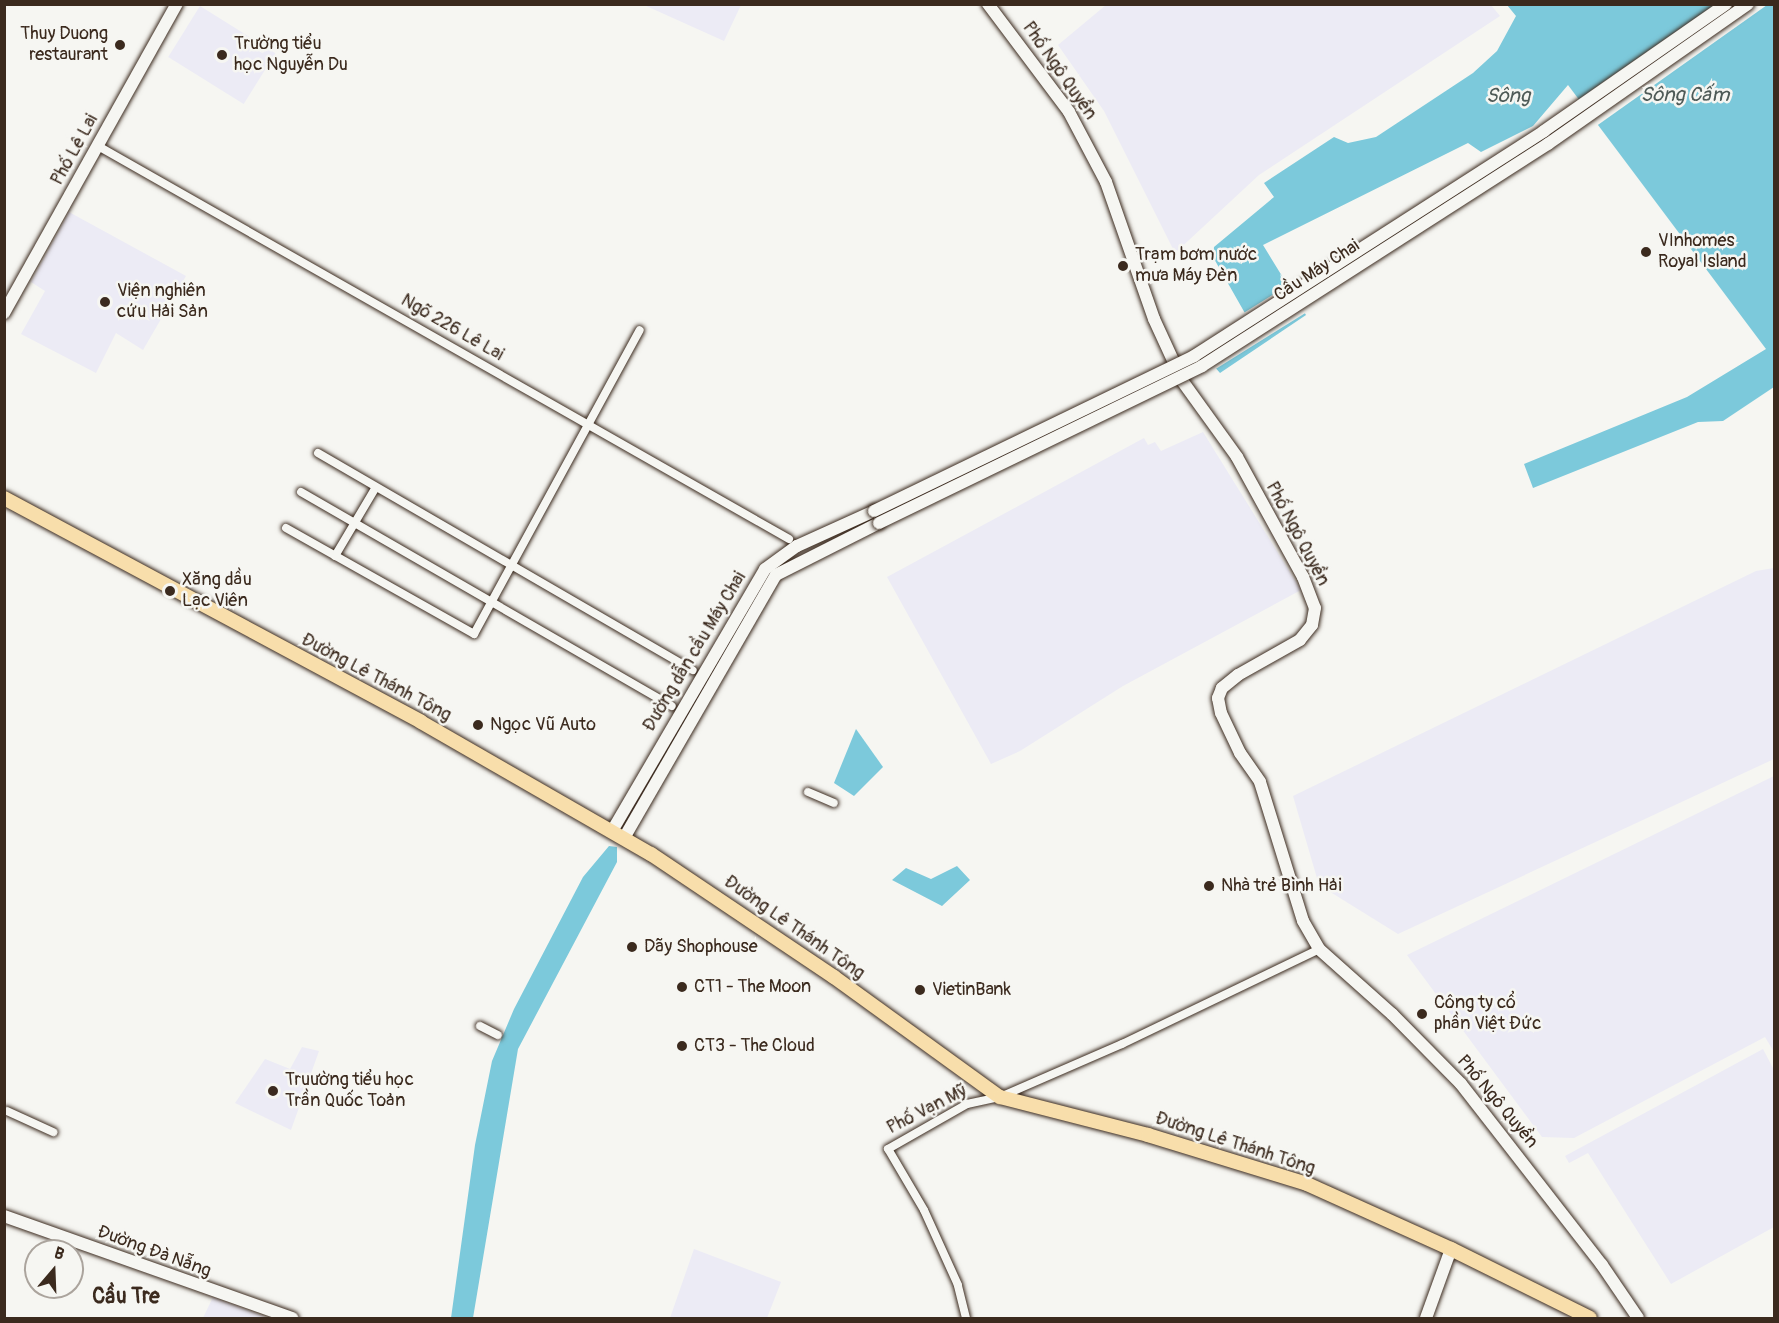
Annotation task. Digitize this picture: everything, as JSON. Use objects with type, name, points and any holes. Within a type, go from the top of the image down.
[{"type":"main road","name":"Đường Lê Thánh Tông","points":[[4,498],[421,722],[618,835],[702,886],[1000,1096],[1148,1135],[1307,1184],[1451,1249],[1590,1318]]},
{"type":"street","name":"Phố Lê Lai","points":[[4,313],[177,4]]},
{"type":"street","name":"Phố Ngô Quyền","points":[[988,4],[1069,112],[1106,182],[1154,319],[1183,382],[1237,457],[1304,577],[1314,608],[1312,625],[1300,640],[1238,675],[1222,688],[1218,699],[1240,753],[1260,782],[1294,896],[1319,949],[1392,1014],[1461,1084],[1602,1265],[1638,1318]]},
{"type":"street","name":"Cầu Máy Chai","points":[[877,517],[1194,356],[1544,131],[1726,4]]},
{"type":"street","name":"Cầu Máy Chai","points":[[877,517],[1202,366],[1548,144],[1748,4]]},
{"type":"street","name":"Ngõ 226 Lê Lai","points":[[98,146],[789,539]]},
{"type":"street","points":[[286,528],[474,634],[513,567],[640,330]]},
{"type":"street","points":[[318,453],[693,670]]},
{"type":"street","points":[[335,556],[376,487]]},
{"type":"street","points":[[301,492],[672,706]]},
{"type":"street","name":"Đường dẫn cầu Máy Chai","points":[[618,835],[765,570],[797,546],[877,517]]},
{"type":"street","points":[[808,792],[834,803]]},
{"type":"street","name":"Phố Vạn Mỹ","points":[[966,1318],[958,1285],[924,1210],[888,1149],[967,1104],[1000,1096],[1122,1044],[1319,949]]},
{"type":"street","points":[[480,1026],[498,1035]]},
{"type":"street","points":[[7,1111],[53,1132]]},
{"type":"street","name":"Đường Đà Nẵng","points":[[4,1216],[292,1318]]},
{"type":"street","points":[[1426,1318],[1451,1249]]},
{"type":"shaded area","points":[[644,5],[741,5],[724,41]]},
{"type":"shaded area","points":[[1106,5],[1491,5],[1500,16],[1259,175],[1175,253],[1104,111],[1058,45]]},
{"type":"shaded area","name":"Trường tiểu học Nguyễn Du","points":[[200,6],[275,53],[244,104],[168,57]]},
{"type":"shaded area","name":"Viện nghiên cứu Hải Sản","points":[[69,212],[186,276],[143,350],[116,333],[96,373],[21,334],[45,291],[31,282]]},
{"type":"shaded area","points":[[1203,432],[1301,590],[1123,686],[1020,751],[991,764],[887,577],[1144,438],[1148,445],[1155,442],[1161,451]]},
{"type":"shaded area","points":[[1774,568],[1774,759],[1398,934],[1319,885],[1293,796],[1756,571]]},
{"type":"shaded area","points":[[1774,776],[1774,1052],[1765,1037],[1574,1138],[1542,1137],[1407,955]]},
{"type":"shaded area","name":"Truường tiểu học Trần Quốc Toản","points":[[302,1047],[319,1051],[291,1130],[235,1103],[265,1059],[290,1069]]},
{"type":"shaded area","points":[[1763,1049],[1774,1070],[1774,1227],[1671,1284],[1588,1153],[1569,1163],[1565,1156]]},
{"type":"shaded area","points":[[694,1249],[781,1282],[767,1318],[670,1318]]},
{"type":"shaded area","points":[[213,1297],[268,1318],[203,1318]]},
{"type":"water","name":"Sông Cấm","points":[[1507,5],[1774,5],[1774,387],[1723,421],[1698,422],[1533,488],[1524,464],[1687,397],[1766,349],[1568,85],[1533,126],[1481,152],[1468,143],[1263,245],[1306,315],[1220,373],[1205,356],[1246,315],[1213,257],[1214,247],[1274,197],[1264,183],[1334,137],[1348,143],[1376,137],[1473,73],[1497,51],[1516,16]]},
{"type":"water","points":[[856,729],[883,767],[854,796],[834,783]]},
{"type":"water","points":[[609,846],[617,847],[617,862],[518,1049],[473,1318],[451,1318],[475,1145],[492,1061],[514,1009],[583,877]]},
{"type":"water","points":[[957,866],[970,880],[942,906],[892,880],[906,868],[931,879]]},
{"type":"pier","points":[[1714,5],[1767,5],[1595,127],[1576,101]]},
{"type":"pier","points":[[1290,284],[1307,312],[1214,370],[1202,357],[1240,326],[1242,314]]},
{"type":"place","name":"Thuy Duong restaurant","points":[[120,45]]},
{"type":"place","name":"Trường tiểu học Nguyễn Du","points":[[222,55]]},
{"type":"place","name":"VInhomes Royal Island","points":[[1646,252]]},
{"type":"place","name":"Trạm bơm nước mưa Máy Đèn","points":[[1123,266]]},
{"type":"place","name":"Viện nghiên cứu Hải Sản","points":[[105,302]]},
{"type":"place","name":"Xăng dầu Lạc Viên","points":[[170,591]]},
{"type":"place","name":"Ngọc Vũ Auto","points":[[478,725]]},
{"type":"place","name":"Nhà trẻ Bình Hải","points":[[1209,886]]},
{"type":"place","name":"Dãy Shophouse","points":[[632,947]]},
{"type":"place","name":"CT1 - The Moon","points":[[682,987]]},
{"type":"place","name":"VietinBank","points":[[920,990]]},
{"type":"place","name":"Công ty cổ phần Việt Đức","points":[[1422,1014]]},
{"type":"place","name":"CT3 - The Cloud","points":[[682,1046]]},
{"type":"place","name":"Truường tiểu học Trần Quốc Toản","points":[[273,1091]]},
{"type":"district","name":"Cầu Tre","points":[[126,1297]]},
{"type":"water label","name":"Sông","points":[[1508,95]]}]
